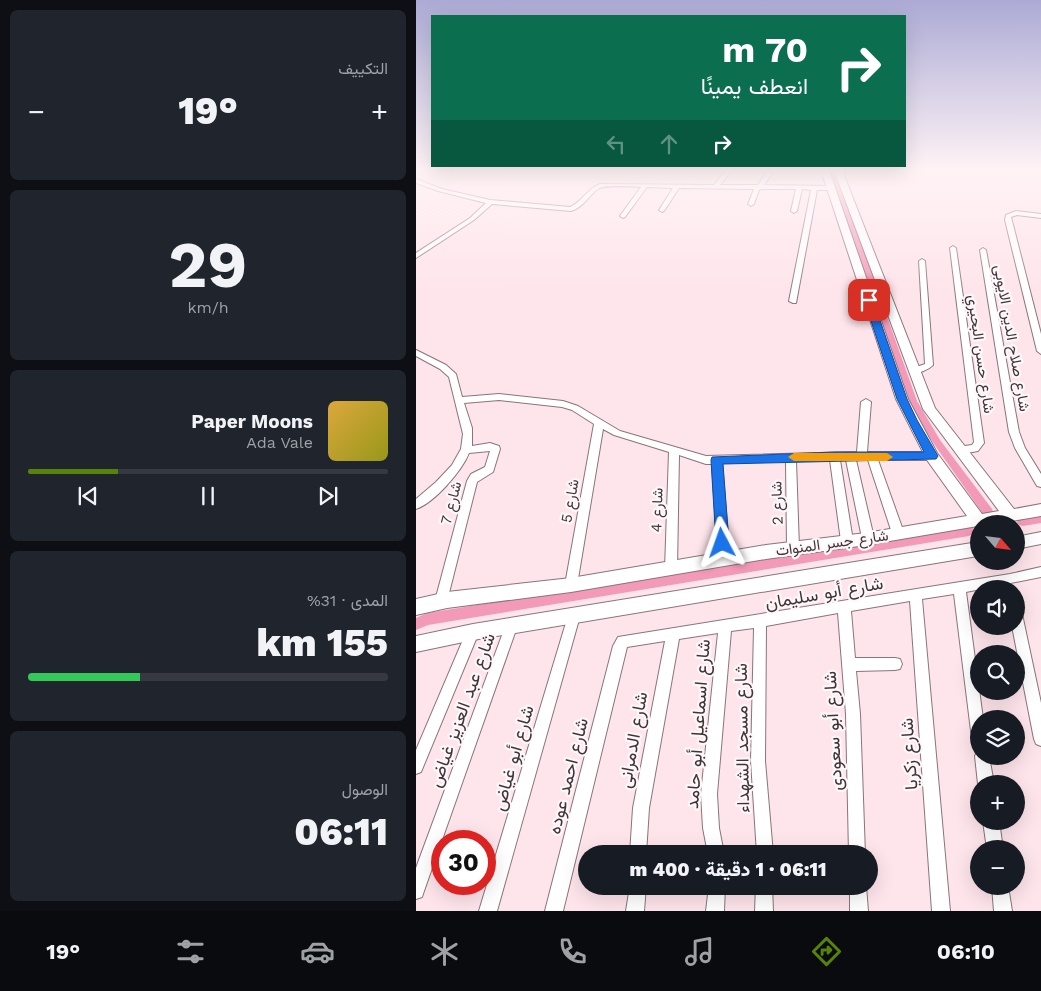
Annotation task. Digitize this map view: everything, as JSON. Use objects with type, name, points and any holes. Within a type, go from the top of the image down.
[{"type":"street","points":[[416,256],[479,213]]},
{"type":"street","points":[[623,216],[626,213]]},
{"type":"street","points":[[793,301],[809,213]]},
{"type":"street","points":[[838,213],[902,399],[911,420],[932,456],[974,515]]},
{"type":"street","points":[[854,213],[929,409],[1010,515]]},
{"type":"street","points":[[1041,216],[1011,214],[1008,216],[1008,220],[1041,351]]},
{"type":"street","name":"شارع حسن البحيري","points":[[953,248],[979,443],[975,448],[961,450]]},
{"type":"street","name":"شارع صلاح الدين الايوبى","points":[[983,250],[1014,432],[1020,448],[1041,483]]},
{"type":"street","points":[[914,371],[924,368],[929,364],[922,262]]},
{"type":"street","points":[[416,352],[443,367],[453,376],[468,430],[466,450],[458,464],[444,481],[416,505]]},
{"type":"street","points":[[459,400],[499,397],[556,403],[575,408],[617,433],[699,459],[932,456]]},
{"type":"street","points":[[866,402],[867,456],[898,533]]},
{"type":"street","name":"شارع 5","points":[[571,586],[599,422]]},
{"type":"street","name":"شارع 7","points":[[441,601],[472,481],[475,477],[489,469],[494,449],[490,447],[466,450]]},
{"type":"street","name":"شارع 4","points":[[671,569],[674,451]]},
{"type":"street","points":[[834,456],[847,541]]},
{"type":"street","points":[[850,456],[868,538]]},
{"type":"street","name":"شارع 2","points":[[790,457],[793,548]]},
{"type":"street","points":[[716,460],[724,560]]},
{"type":"street","name":"شارع جسر المنوات","points":[[1010,515],[1041,510]]},
{"type":"street","name":"شارع جسر المنوات","points":[[416,607],[441,601],[571,586],[793,548],[970,521]]},
{"type":"street","points":[[1025,541],[1041,538]]},
{"type":"street","name":"شارع جسر المنوات","points":[[416,644],[473,632],[970,550]]},
{"type":"street","name":"شارع أبو سليمان","points":[[1021,580],[1041,572]]},
{"type":"street","name":"شارع أبو سليمان","points":[[618,651],[623,641],[970,587]]},
{"type":"street","points":[[959,588],[975,710]]},
{"type":"street","name":"شارع زكريا","points":[[916,595],[941,911]]},
{"type":"street","name":"شارع أبو سعودى","points":[[844,607],[854,714],[857,845]]},
{"type":"street","name":"شارع أبو غياض","points":[[488,911],[574,616]]},
{"type":"street","name":"شارع مسجد الشهداء","points":[[760,621],[758,761],[764,845]]},
{"type":"street","name":"شارع عبد العزيز غياض","points":[[416,891],[512,626]]},
{"type":"street","name":"شارع اسماعيل أبو حامد","points":[[714,845],[711,828],[709,794],[725,626]]},
{"type":"street","points":[[416,767],[473,632]]},
{"type":"street","name":"شارع الدمرانى","points":[[638,845],[638,824],[673,634]]},
{"type":"street","points":[[1020,635],[1041,739]]},
{"type":"street","name":"شارع احمد عوده","points":[[554,911],[618,651]]},
{"type":"street","points":[[850,665],[895,664]]},
{"type":"street","points":[[636,911],[637,895]]},
{"type":"street","points":[[715,911],[716,895]]},
{"type":"street","points":[[764,895],[764,911]]},
{"type":"street","points":[[858,895],[859,911]]},
{"type":"street","points":[[1001,895],[1003,911]]},
{"type":"waterway","points":[[847,213],[912,401],[937,442],[988,512]]},
{"type":"waterway","points":[[1025,522],[1041,519]]},
{"type":"waterway","points":[[416,624],[427,619],[969,531]]},
{"type":"slow traffic","points":[[794,457],[887,457]]},
{"type":"route","points":[[722,543],[716,460],[834,456],[932,456],[911,420],[902,399],[869,300]]}]
